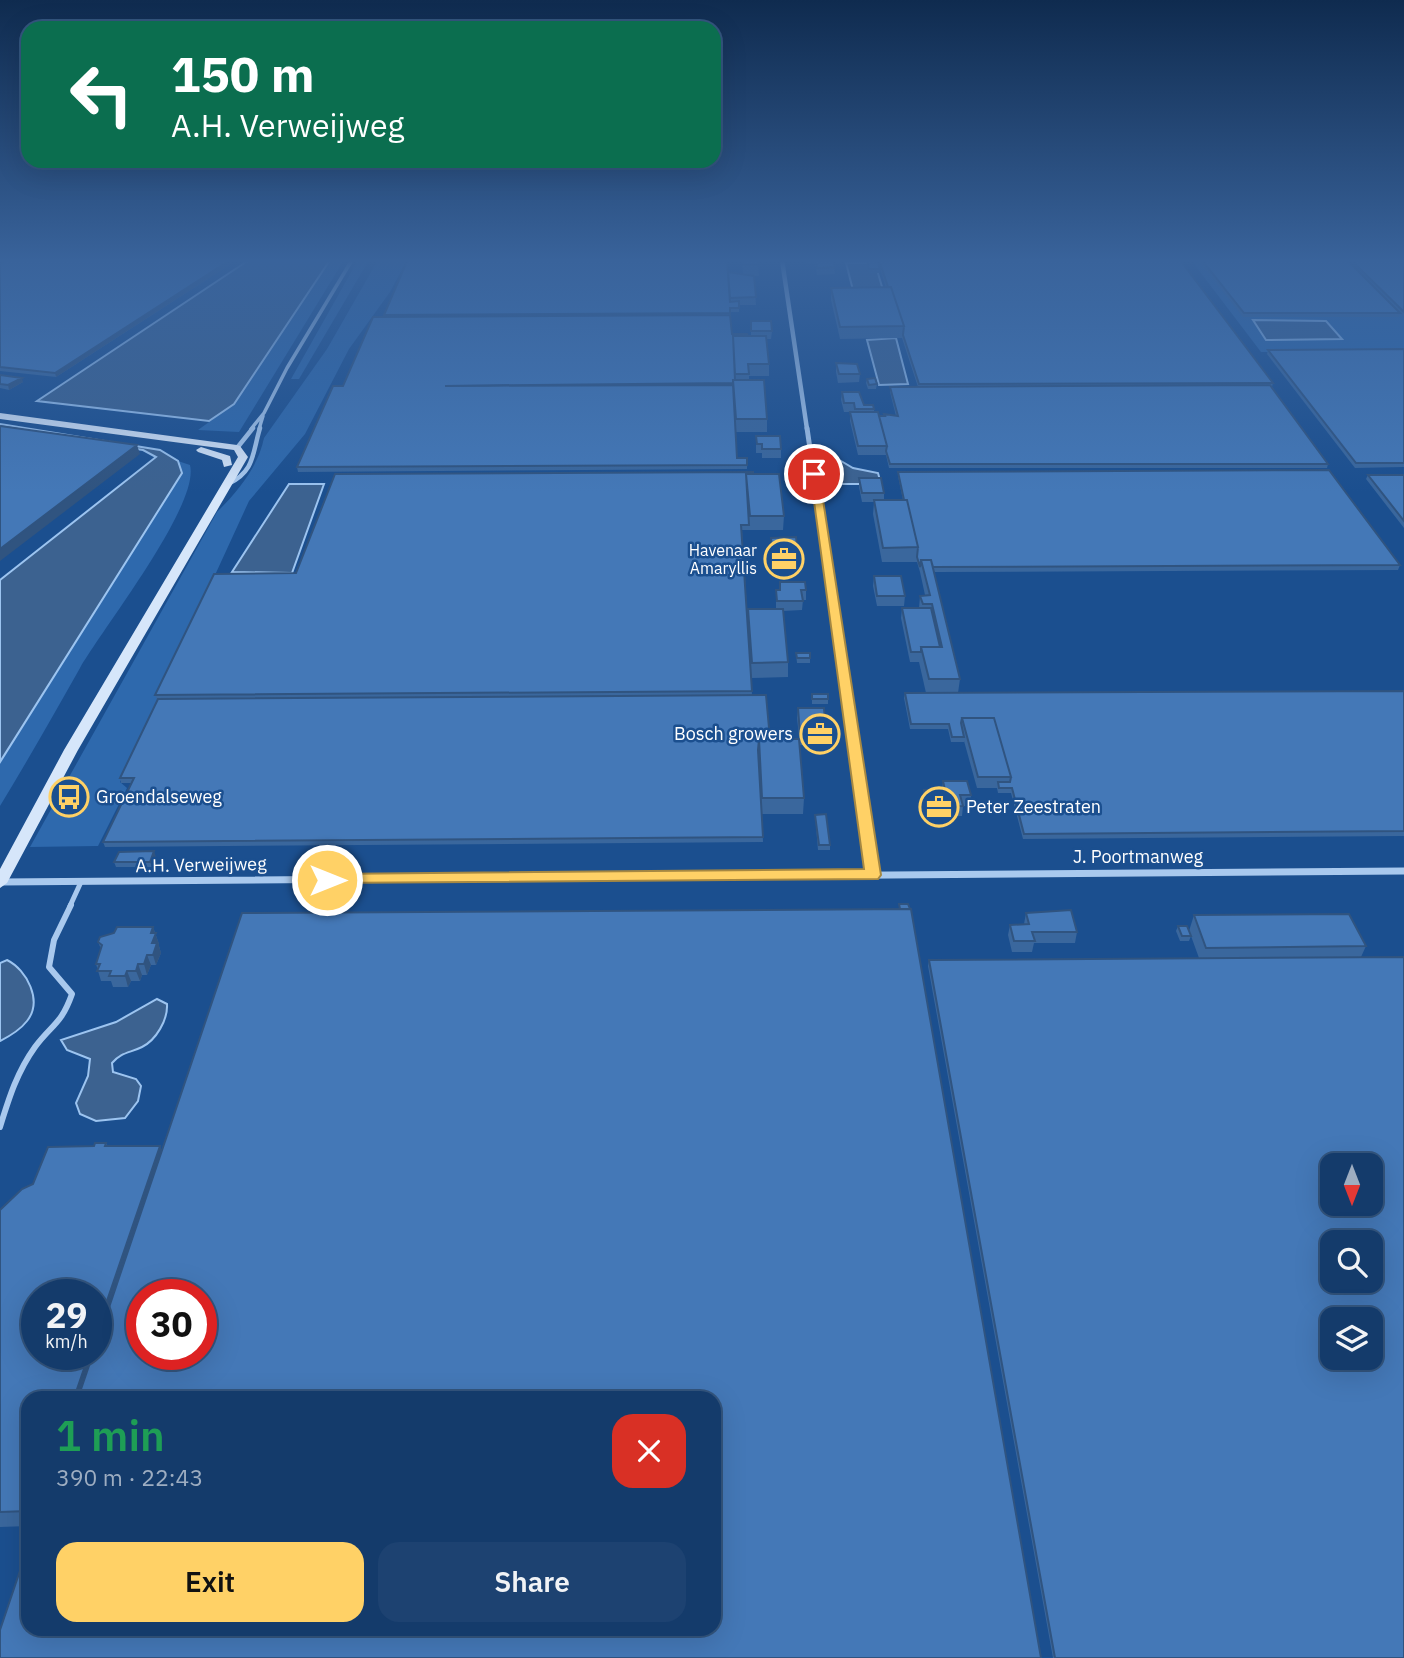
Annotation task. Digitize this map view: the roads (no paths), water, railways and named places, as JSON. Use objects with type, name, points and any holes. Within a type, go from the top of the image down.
[{"type":"street","points":[[793,337],[873,875]]},
{"type":"street","points":[[0,416],[176,442],[237,448]]},
{"type":"street","points":[[176,442],[227,458],[227,465]]},
{"type":"street","points":[[224,485],[219,478],[237,448]]},
{"type":"street","points":[[0,883],[78,739],[224,485],[243,457],[237,448]]},
{"type":"street","name":"J. Poortmanweg","points":[[873,875],[1404,871]]},
{"type":"street","name":"A.H. Verweijweg","points":[[0,883],[873,875]]},
{"type":"lane","points":[[237,448],[264,413],[305,337]]},
{"type":"lane","points":[[224,485],[243,477],[249,467],[264,413]]},
{"type":"lane","points":[[0,1127],[15,1079],[37,1045],[64,1017],[72,994],[48,967],[54,940],[81,882]]},
{"type":"place","name":"Havenaar Amaryllis","points":[[784,559]]},
{"type":"place","name":"Bosch growers","points":[[820,734]]},
{"type":"place","name":"Groendalseweg","points":[[69,797]]},
{"type":"place","name":"Peter Zeestraten","points":[[939,807]]}]
